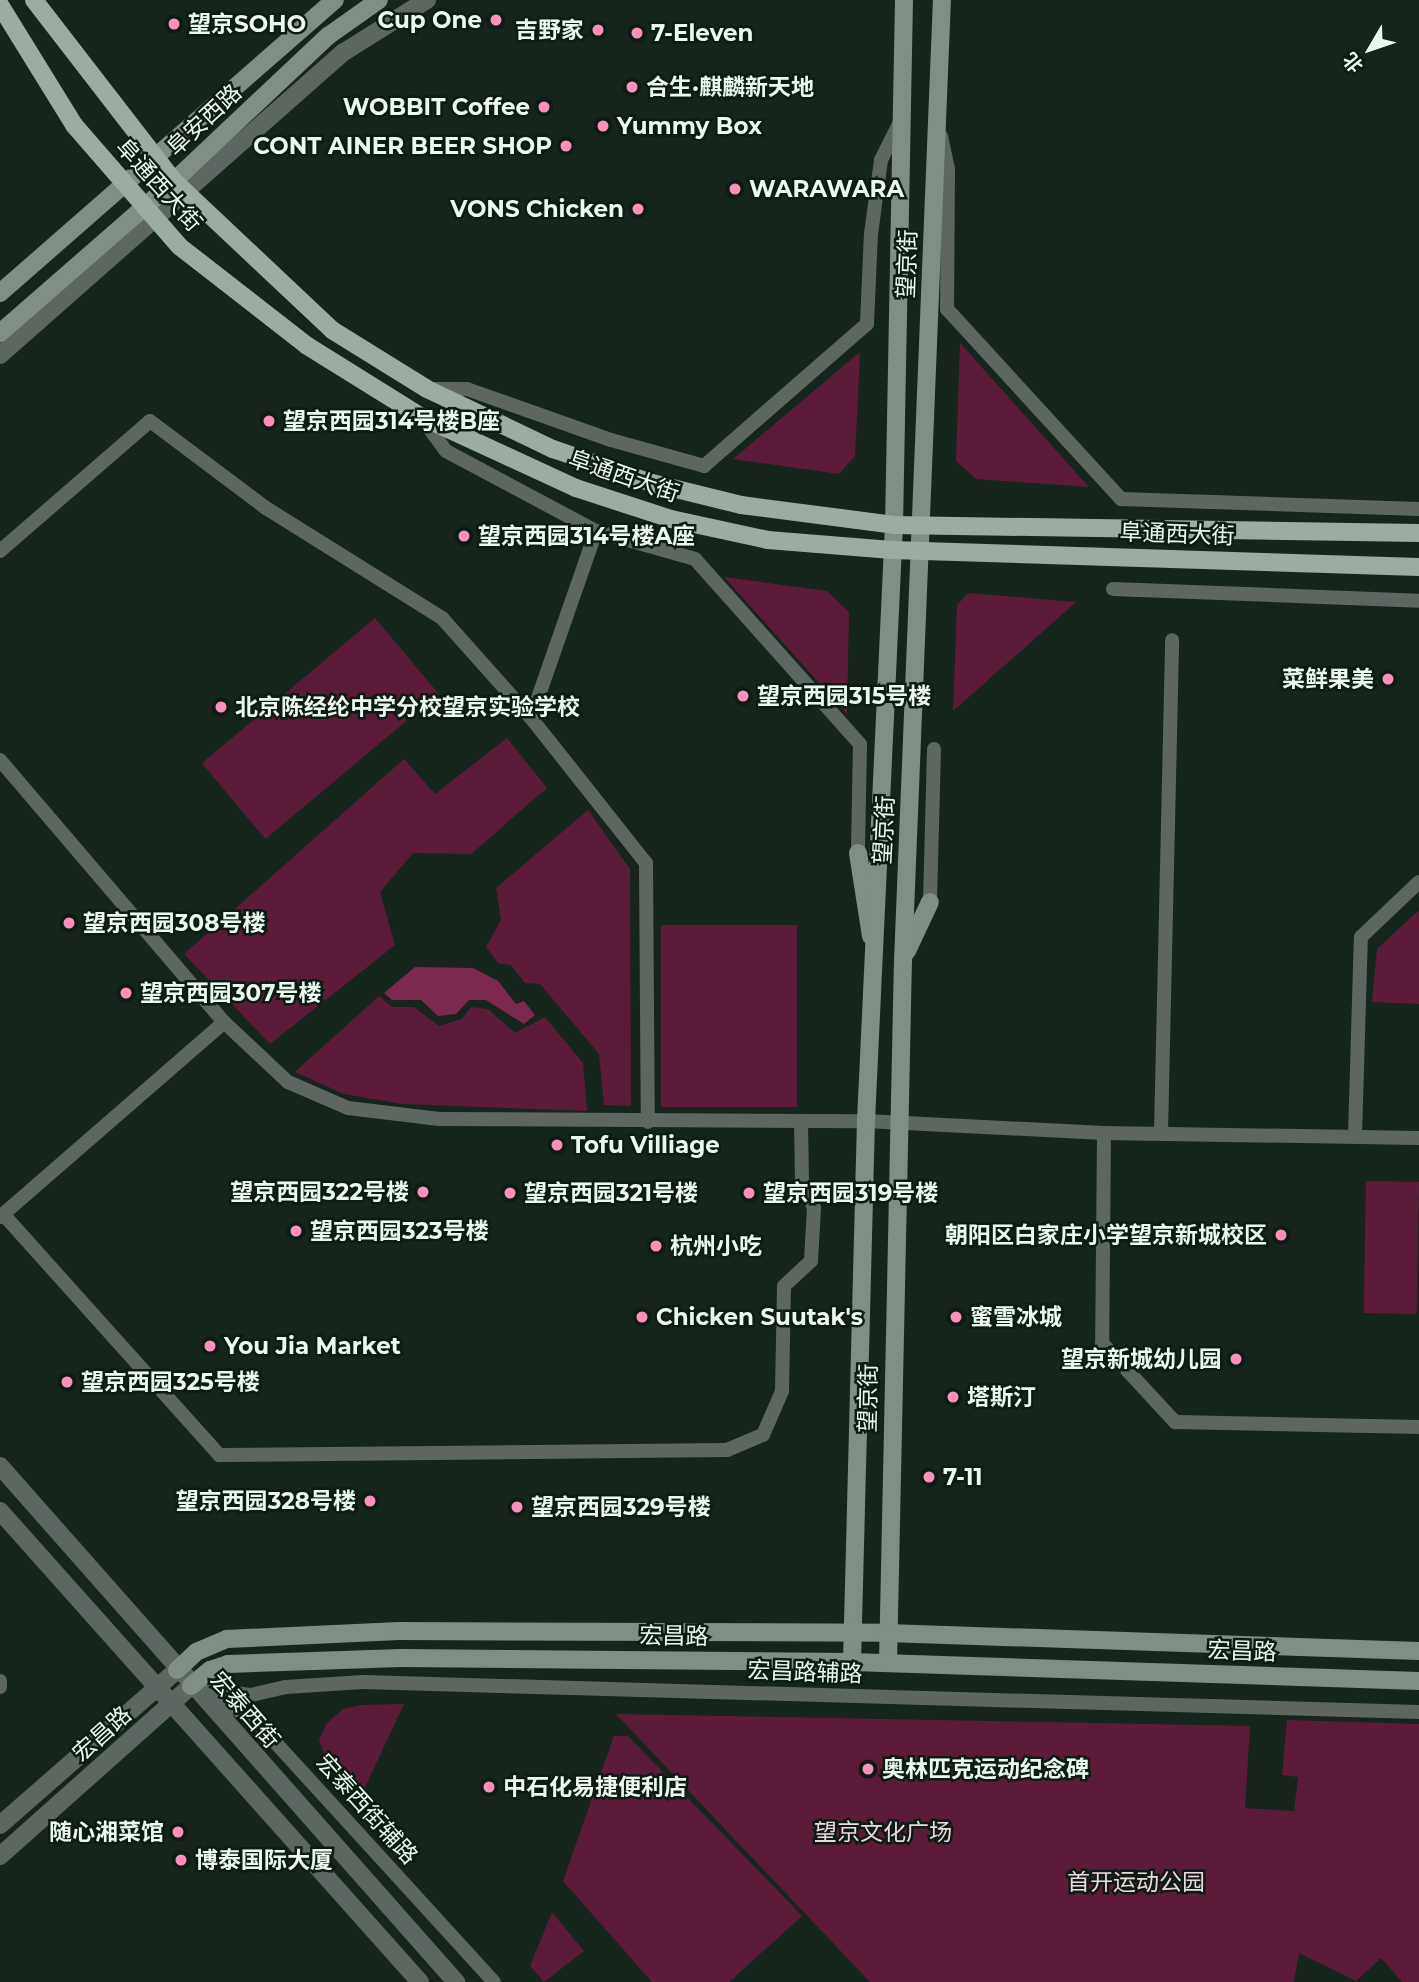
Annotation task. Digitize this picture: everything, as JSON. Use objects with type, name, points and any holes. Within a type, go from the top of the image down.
[{"type":"main road","name":"阜通西大街","points":[[34,0],[180,187],[332,330],[427,389],[553,449],[652,483],[741,505],[894,525],[1419,534]]},
{"type":"main road","name":"阜安西路","points":[[0,293],[335,0]]},
{"type":"main road","name":"阜安西路","points":[[0,333],[150,214],[180,187],[328,36],[379,0]]},
{"type":"main road","name":"望京街","points":[[852,1662],[850,1634],[866,1121],[876,958],[894,525],[904,0]]},
{"type":"main road","name":"望京街","points":[[888,1663],[902,961],[922,550],[942,0]]},
{"type":"main road","name":"阜通西大街","points":[[0,5],[74,125],[123,186],[179,246],[306,345],[420,416],[576,488],[671,519],[768,540],[892,550],[1419,567]]},
{"type":"main road","points":[[858,853],[876,958]]},
{"type":"main road","points":[[902,961],[930,902]]},
{"type":"main road","name":"宏昌路","points":[[177,1670],[211,1644],[247,1637],[399,1631],[887,1633],[1419,1651]]},
{"type":"main road","name":"宏昌路","points":[[191,1686],[210,1670],[249,1661],[401,1658],[852,1662],[1419,1681]]},
{"type":"street","points":[[180,187],[344,52],[427,0]]},
{"type":"street","points":[[427,389],[467,389],[611,440],[704,466],[867,324],[871,234],[881,160],[903,116]]},
{"type":"street","points":[[937,118],[948,169],[947,309],[1121,499],[1419,509]]},
{"type":"street","points":[[0,355],[150,214]]},
{"type":"street","points":[[420,416],[446,451],[596,531],[695,559],[860,744],[858,853]]},
{"type":"street","points":[[0,551],[150,421],[266,508],[442,618],[531,718],[646,863],[648,1122]]},
{"type":"street","points":[[531,718],[596,531]]},
{"type":"street","points":[[1113,589],[1419,601]]},
{"type":"street","points":[[1161,1132],[1172,640]]},
{"type":"street","points":[[930,902],[934,750]]},
{"type":"street","points":[[0,760],[224,1022],[288,1082],[348,1108],[439,1119],[866,1121],[1104,1133],[1419,1138]]},
{"type":"street","points":[[1355,1136],[1361,937],[1419,883]]},
{"type":"street","points":[[224,1022],[2,1216],[219,1455],[727,1450],[763,1435],[782,1391],[784,1286],[811,1261],[814,1208],[802,1180],[801,1121]]},
{"type":"street","points":[[1104,1133],[1102,1343],[1175,1422],[1419,1427]]},
{"type":"street","name":"宏泰西街","points":[[0,1466],[191,1686],[456,1982]]},
{"type":"street","points":[[0,1511],[420,1982]]},
{"type":"street","name":"宏昌路","points":[[0,1825],[177,1670]]},
{"type":"street","points":[[0,1681],[0,1687]]},
{"type":"street","name":"宏昌路辅路","points":[[191,1686],[251,1695],[286,1687],[363,1682],[1419,1712]]},
{"type":"street","name":"宏昌路","points":[[0,1856],[191,1686]]},
{"type":"street","name":"宏泰西街辅路","points":[[191,1686],[253,1718],[494,1982]]},
{"type":"green space","points":[[960,343],[1089,487],[976,479],[956,461]]},
{"type":"green space","points":[[860,352],[855,456],[839,474],[733,459]]},
{"type":"green space","points":[[724,577],[827,591],[849,612],[847,714]]},
{"type":"green space","points":[[968,593],[1076,602],[953,711],[957,605]]},
{"type":"green space","points":[[375,618],[439,694],[266,839],[202,763]]},
{"type":"green space","points":[[507,738],[547,788],[471,854],[413,853],[380,892],[395,945],[270,1044],[184,954],[404,759],[435,794]]},
{"type":"green space","points":[[588,810],[630,869],[631,1106],[604,1105],[599,1054],[540,984],[525,983],[511,965],[498,963],[486,947],[501,920],[496,888]]},
{"type":"green space","points":[[1419,910],[1419,1004],[1372,1002],[1377,949]]},
{"type":"green space","points":[[661,925],[797,925],[797,1107],[661,1107]]},
{"type":"green space","points":[[379,996],[392,1007],[414,1007],[439,1026],[462,1019],[471,1007],[488,1009],[515,1033],[545,1017],[583,1063],[587,1111],[402,1104],[344,1094],[295,1072]]},
{"type":"green space","points":[[1366,1181],[1419,1182],[1417,1314],[1364,1313]]},
{"type":"green space","points":[[404,1704],[360,1798],[328,1764],[319,1740],[327,1723],[343,1709],[361,1705]]},
{"type":"green space","points":[[616,1714],[1250,1726],[1245,1808],[1294,1811],[1298,1777],[1282,1775],[1287,1720],[1419,1724],[1419,1982],[1402,1982],[1381,1958],[1356,1981],[1299,1953],[1294,1982],[870,1982]]},
{"type":"green space","points":[[614,1736],[628,1736],[802,1916],[729,1982],[652,1982],[563,1881]]},
{"type":"green space","points":[[552,1912],[584,1951],[544,1982],[530,1966]]},
{"type":"shaded area","points":[[415,967],[473,968],[498,981],[516,1004],[524,1001],[535,1015],[524,1024],[486,1000],[469,1000],[456,1014],[438,1016],[421,1000],[392,1000],[384,993]]},
{"type":"place","name":"Cup One","points":[[496,20]]},
{"type":"place","name":"望京SOHO","points":[[174,24]]},
{"type":"place","name":"吉野家","points":[[598,30]]},
{"type":"place","name":"7-Eleven","points":[[637,33]]},
{"type":"place","name":"合生·麒麟新天地","points":[[632,87]]},
{"type":"place","name":"WOBBIT Coffee","points":[[544,107]]},
{"type":"place","name":"Yummy Box","points":[[603,126]]},
{"type":"place","name":"CONT AINER BEER SHOP","points":[[566,146]]},
{"type":"place","name":"WARAWARA","points":[[735,189]]},
{"type":"place","name":"VONS Chicken","points":[[638,209]]},
{"type":"place","name":"望京西园314号楼B座","points":[[269,421]]},
{"type":"place","name":"望京西园314号楼A座","points":[[464,536]]},
{"type":"place","name":"菜鲜果美","points":[[1388,679]]},
{"type":"place","name":"望京西园315号楼","points":[[743,696]]},
{"type":"place","name":"北京陈经纶中学分校望京实验学校","points":[[221,707]]},
{"type":"place","name":"望京西园308号楼","points":[[69,923]]},
{"type":"place","name":"望京西园307号楼","points":[[126,993]]},
{"type":"place","name":"Tofu Villiage","points":[[557,1145]]},
{"type":"place","name":"望京西园322号楼","points":[[423,1192]]},
{"type":"place","name":"望京西园321号楼","points":[[510,1193]]},
{"type":"place","name":"望京西园319号楼","points":[[749,1193]]},
{"type":"place","name":"望京西园323号楼","points":[[296,1231]]},
{"type":"place","name":"朝阳区白家庄小学望京新城校区","points":[[1281,1235]]},
{"type":"place","name":"杭州小吃","points":[[656,1246]]},
{"type":"place","name":"Chicken Suutak's","points":[[642,1317]]},
{"type":"place","name":"蜜雪冰城","points":[[956,1317]]},
{"type":"place","name":"You Jia Market","points":[[210,1346]]},
{"type":"place","name":"望京新城幼儿园","points":[[1236,1359]]},
{"type":"place","name":"望京西园325号楼","points":[[67,1382]]},
{"type":"place","name":"塔斯汀","points":[[953,1397]]},
{"type":"place","name":"7-11","points":[[929,1477]]},
{"type":"place","name":"望京西园328号楼","points":[[370,1501]]},
{"type":"place","name":"望京西园329号楼","points":[[517,1507]]},
{"type":"place","name":"奥林匹克运动纪念碑","points":[[868,1769]]},
{"type":"place","name":"中石化易捷便利店","points":[[489,1787]]},
{"type":"place","name":"随心湘菜馆","points":[[178,1832]]},
{"type":"place","name":"博泰国际大厦","points":[[181,1860]]},
{"type":"park label","name":"望京文化广场","points":[[883,1832]]},
{"type":"park label","name":"首开运动公园","points":[[1136,1882]]}]
